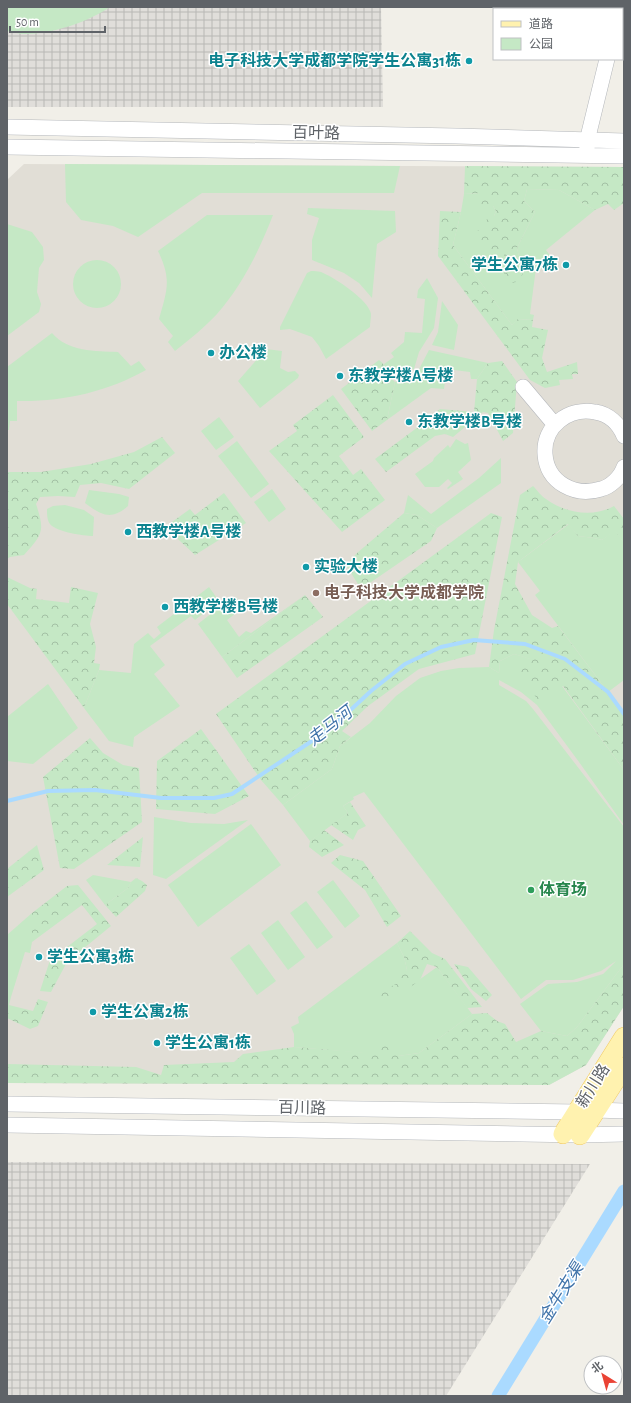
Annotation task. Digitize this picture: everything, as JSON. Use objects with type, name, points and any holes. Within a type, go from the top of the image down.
[{"type":"main road","name":"新川路","points":[[572,1134],[577,1112],[624,1038]]},
{"type":"main road","name":"新川路","points":[[572,1134],[596,1110],[624,1067]]},
{"type":"street","points":[[587,148],[607,60]]},
{"type":"street","name":"百叶路","points":[[7,128],[448,136],[587,148],[624,156]]},
{"type":"street","name":"百叶路","points":[[7,147],[587,148],[624,141]]},
{"type":"street","points":[[524,387],[555,425]]},
{"type":"street","points":[[624,436],[612,419],[600,413],[587,410],[573,412],[561,419],[555,425],[546,441],[545,454],[548,467],[555,479],[566,487],[578,492],[591,492],[604,488],[615,481],[624,467]]},
{"type":"street","name":"百川路","points":[[7,1104],[577,1112],[596,1110],[624,1111]]},
{"type":"street","name":"百川路","points":[[7,1124],[624,1134]]},
{"type":"shaded area","points":[[7,7],[381,7],[383,107],[7,107]]},
{"type":"shaded area","name":"电子科技大学成都学院","points":[[24,164],[624,167],[624,1006],[586,1065],[549,1085],[7,1083],[7,180]]},
{"type":"shaded area","points":[[7,1162],[590,1164],[446,1396],[7,1396]]},
{"type":"green space","points":[[7,7],[110,7],[91,18],[69,26],[47,32],[25,34],[7,31]]},
{"type":"green space","points":[[65,164],[400,166],[394,193],[202,193],[138,237],[113,226],[81,220],[66,202]]},
{"type":"green space","points":[[465,166],[624,167],[624,203],[614,210],[608,204],[595,210],[559,190],[527,189],[524,201],[535,212],[517,248],[523,273],[520,281],[512,283],[503,272],[504,255],[495,254],[475,234],[488,218],[494,216],[496,211],[493,206],[485,208],[477,202],[480,193],[464,194]]},
{"type":"green space","points":[[527,189],[559,190],[595,210],[546,250],[552,258],[548,262],[546,270],[536,268],[530,314],[534,315],[533,320],[519,319],[512,325],[453,245],[464,194],[480,193],[496,211],[494,216],[504,255],[523,273],[517,248],[535,212],[524,201]]},
{"type":"green space","points":[[308,208],[395,211],[396,232],[377,244],[372,298],[359,283],[344,273],[312,260],[312,240],[319,218],[307,214]]},
{"type":"green space","points":[[440,211],[461,212],[453,245],[512,325],[518,319],[533,320],[532,327],[548,330],[542,358],[547,372],[577,362],[578,374],[572,374],[573,379],[559,380],[560,385],[545,388],[530,380],[438,256]]},
{"type":"green space","points":[[207,215],[273,215],[250,267],[235,291],[212,319],[175,351],[168,342],[173,336],[159,319],[166,292],[167,278],[158,251]]},
{"type":"green space","points":[[7,224],[32,232],[43,247],[44,260],[39,268],[37,292],[41,304],[39,312],[7,336]]},
{"type":"green space","points":[[92,260],[102,260],[114,267],[121,279],[121,289],[114,301],[102,308],[92,308],[84,304],[77,297],[73,289],[73,279],[77,271],[84,264]]},
{"type":"green space","points":[[311,271],[321,272],[342,284],[364,302],[369,308],[371,314],[370,327],[326,359],[312,337],[290,329],[280,330],[280,327],[307,273]]},
{"type":"green space","points":[[427,278],[438,298],[434,328],[419,352],[414,369],[389,377],[384,364],[394,357],[391,353],[404,342],[405,332],[422,333],[425,299],[417,298],[418,290]]},
{"type":"green space","points":[[442,301],[458,325],[454,350],[432,345],[438,332]]},
{"type":"green space","points":[[52,333],[58,339],[74,347],[91,351],[118,352],[131,366],[139,361],[146,370],[116,384],[84,394],[51,400],[17,401],[17,421],[10,421],[9,430],[7,430],[7,367]]},
{"type":"green space","points":[[266,349],[282,351],[280,368],[288,372],[295,371],[299,375],[298,378],[260,408],[238,381]]},
{"type":"green space","points":[[429,350],[488,363],[477,379],[471,379],[470,372],[454,370],[453,376],[446,375],[444,389],[431,388],[387,420],[395,382],[416,375]]},
{"type":"green space","points":[[379,360],[395,382],[387,420],[372,431],[341,389]]},
{"type":"green space","points":[[502,361],[517,382],[513,433],[503,441],[488,413],[483,412],[453,437],[445,434],[435,436],[386,472],[375,459],[422,424],[428,426],[434,420],[431,416],[440,409],[474,412],[477,379],[488,363]]},
{"type":"green space","points":[[333,395],[364,437],[339,456],[353,475],[361,469],[385,500],[342,532],[269,451],[297,431],[293,425]]},
{"type":"green space","points":[[219,417],[234,437],[216,450],[201,431]]},
{"type":"green space","points":[[162,437],[175,453],[129,489],[101,483],[80,485],[75,497],[40,497],[36,504],[41,520],[39,537],[24,555],[10,557],[7,559],[7,472],[41,472],[91,464],[134,452]]},
{"type":"green space","points":[[456,439],[465,444],[468,443],[471,460],[458,472],[463,479],[448,489],[447,488],[452,483],[448,479],[439,487],[425,487],[415,474],[433,461],[434,458],[448,445],[450,448]]},
{"type":"green space","points":[[237,441],[269,484],[251,498],[218,456]]},
{"type":"green space","points":[[501,458],[501,483],[437,528],[417,515],[404,513],[408,495],[431,514],[479,478]]},
{"type":"green space","points":[[533,486],[544,498],[570,511],[588,513],[597,512],[614,506],[624,519],[624,543],[615,531],[602,540],[578,536],[568,524],[518,562],[515,584],[532,615],[552,628],[558,626],[624,711],[624,770],[563,686],[540,703],[517,671],[530,659],[514,654],[500,661],[499,673],[489,667],[494,630],[520,495]]},
{"type":"green space","points":[[272,489],[286,509],[269,522],[254,502]]},
{"type":"green space","points":[[89,490],[119,494],[129,497],[128,506],[122,511],[111,515],[106,515],[96,511],[85,503]]},
{"type":"green space","points":[[224,493],[246,523],[195,555],[165,527],[190,509],[195,515]]},
{"type":"green space","points":[[65,505],[84,510],[94,517],[93,536],[64,531],[53,527],[50,524],[47,509],[53,506]]},
{"type":"green space","points":[[404,513],[417,515],[437,528],[431,541],[361,589],[346,565],[357,553]]},
{"type":"green space","points":[[491,513],[502,517],[475,654],[419,669],[368,706],[342,731],[351,737],[340,746],[332,769],[283,805],[261,780],[216,714]]},
{"type":"green space","points":[[569,524],[578,536],[602,540],[615,530],[624,543],[624,680],[608,692],[535,595],[540,591],[518,562]]},
{"type":"green space","points":[[7,577],[30,588],[37,589],[36,599],[69,603],[71,587],[98,593],[90,624],[96,647],[94,663],[100,664],[84,708],[7,604]]},
{"type":"green space","points":[[209,587],[219,601],[195,620],[191,616],[150,646],[165,665],[154,674],[180,706],[134,737],[133,747],[109,741],[84,708],[99,670],[131,673],[134,644],[148,633],[154,639],[161,633],[157,627]]},
{"type":"green space","points":[[305,595],[222,657],[198,624],[222,605],[236,597],[244,607],[227,620],[239,637],[246,631],[251,633]]},
{"type":"green space","points":[[305,595],[323,617],[237,678],[222,657]]},
{"type":"green space","name":"体育场","points":[[514,654],[531,659],[540,702],[562,686],[624,770],[624,825],[537,705],[521,692],[499,680],[499,685],[526,701],[533,709],[624,827],[624,964],[577,1027],[567,1036],[541,1031],[520,1004],[548,984],[577,982],[603,974],[616,961],[601,971],[573,980],[546,980],[521,999],[364,792],[353,797],[354,799],[343,806],[348,813],[310,841],[283,805],[332,769],[340,746],[370,723],[396,696],[420,678],[441,671],[459,668],[489,667],[499,673],[500,661]]},
{"type":"green space","points":[[48,684],[78,728],[33,764],[7,761],[7,717]]},
{"type":"green space","points":[[201,729],[249,796],[215,814],[156,809],[157,761]]},
{"type":"green space","points":[[90,738],[103,753],[123,765],[139,768],[142,822],[74,869],[60,868],[43,777]]},
{"type":"green space","points":[[350,802],[366,826],[358,830],[353,840],[331,825],[348,813],[343,806]]},
{"type":"green space","points":[[154,817],[191,823],[224,824],[248,820],[166,879],[153,875]]},
{"type":"green space","points":[[251,824],[281,865],[198,927],[168,885]]},
{"type":"green space","points":[[324,830],[344,845],[322,857],[309,847],[310,841]]},
{"type":"green space","points":[[143,837],[140,867],[107,865]]},
{"type":"green space","points":[[37,845],[44,870],[7,897],[7,869]]},
{"type":"green space","points":[[340,855],[363,861],[401,916],[387,927],[365,890],[331,863]]},
{"type":"green space","points":[[93,875],[131,882],[128,888],[105,905],[86,880]]},
{"type":"green space","points":[[136,878],[147,885],[145,891],[116,917],[105,905],[128,888],[131,882]]},
{"type":"green space","points":[[333,880],[360,916],[345,928],[317,892]]},
{"type":"green space","points":[[78,885],[111,926],[67,962],[51,992],[40,991],[50,960],[97,924],[82,905],[32,942],[32,913],[67,886]]},
{"type":"green space","points":[[306,901],[333,937],[317,949],[290,913]]},
{"type":"green space","points":[[32,913],[32,942],[30,953],[25,952],[11,997],[7,997],[7,935]]},
{"type":"green space","points":[[278,920],[305,957],[288,970],[261,933]]},
{"type":"green space","points":[[410,931],[432,953],[445,959],[482,1007],[467,1008],[437,967],[427,964],[420,980],[384,1006],[378,995],[397,983],[395,976],[407,970],[404,957],[397,943]]},
{"type":"green space","points":[[397,943],[404,957],[407,970],[397,983],[384,1005],[437,967],[472,1014],[419,1053],[398,1056],[294,1047],[294,1034],[291,1027],[299,1023],[298,1017]]},
{"type":"green space","points":[[249,944],[276,981],[257,995],[230,958]]},
{"type":"green space","points":[[454,964],[468,967],[492,995],[486,1001],[471,989]]},
{"type":"green space","points":[[624,964],[624,1006],[586,1065],[549,1085],[7,1083],[7,1064],[136,1067],[161,1075],[164,1065],[234,1062],[243,1054],[294,1047],[370,1053],[369,1043],[389,1041],[398,1056],[419,1053],[472,1014],[487,1013],[497,1021],[505,1024],[516,1042],[541,1031],[567,1036],[577,1027]]},
{"type":"green space","points":[[7,997],[11,997],[9,1005],[33,1011],[38,999],[48,1002],[38,1026],[30,1029],[7,1018]]},
{"type":"waterway","name":"走马河","points":[[7,801],[48,791],[95,790],[161,798],[214,798],[232,794],[330,729],[371,691],[405,664],[441,647],[474,640],[525,644],[565,659],[608,692],[624,714]]},
{"type":"waterway","name":"金牛支渠","points":[[498,1396],[624,1191]]},
{"type":"place","name":"电子科技大学成都学院学生公寓31栋","points":[[469,61]]},
{"type":"place","name":"学生公寓7栋","points":[[566,265]]},
{"type":"place","name":"办公楼","points":[[211,353]]},
{"type":"place","name":"东教学楼A号楼","points":[[340,376]]},
{"type":"place","name":"东教学楼B号楼","points":[[409,422]]},
{"type":"place","name":"西教学楼A号楼","points":[[128,532]]},
{"type":"place","name":"实验大楼","points":[[306,567]]},
{"type":"place","name":"电子科技大学成都学院","points":[[316,593]]},
{"type":"place","name":"西教学楼B号楼","points":[[165,607]]},
{"type":"place","name":"体育场","points":[[531,890]]},
{"type":"place","name":"学生公寓3栋","points":[[39,957]]},
{"type":"place","name":"学生公寓2栋","points":[[93,1012]]},
{"type":"place","name":"学生公寓1栋","points":[[157,1043]]}]
